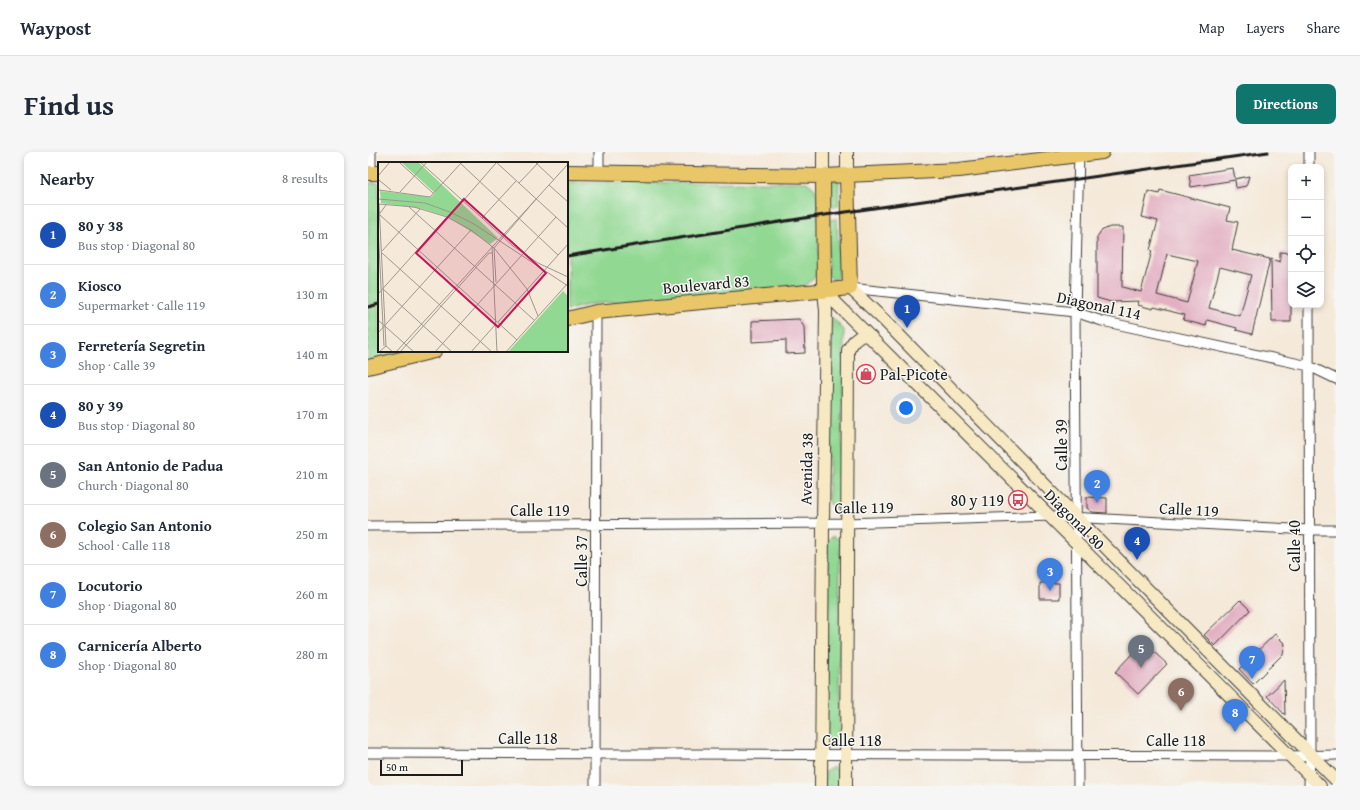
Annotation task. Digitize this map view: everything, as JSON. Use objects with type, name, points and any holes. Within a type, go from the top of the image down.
[{"type":"main road","name":"Avenida 38","points":[[822,786],[823,523],[826,311],[824,291],[823,152]]},
{"type":"main road","points":[[847,152],[850,288]]},
{"type":"main road","points":[[568,172],[823,176],[959,170],[1102,152]]},
{"type":"main road","name":"Boulevard 83","points":[[568,319],[596,312],[850,288]]},
{"type":"main road","name":"Diagonal 80","points":[[850,288],[886,322],[1336,780]]},
{"type":"main road","name":"Diagonal 80","points":[[824,291],[1290,756],[1308,780],[1320,786]]},
{"type":"main road","points":[[846,786],[846,523],[848,350],[854,341],[862,335],[871,337]]},
{"type":"main road","points":[[368,367],[430,352]]},
{"type":"street","points":[[371,152],[373,173]]},
{"type":"street","points":[[599,152],[599,172]]},
{"type":"street","points":[[1309,152],[1309,164]]},
{"type":"street","name":"Calle 39","points":[[1078,786],[1075,312],[1079,154]]},
{"type":"street","name":"Diagonal 114","points":[[850,288],[1075,312],[1102,321],[1308,366],[1336,379]]},
{"type":"street","name":"Calle 40","points":[[1308,308],[1310,754],[1308,780]]},
{"type":"street","name":"Calle 37","points":[[595,786],[596,312]]},
{"type":"street","name":"Calle 119","points":[[368,526],[846,523],[1051,516],[1308,530],[1336,530]]},
{"type":"street","name":"Calle 118","points":[[368,753],[1336,755]]},
{"type":"green space","points":[[827,180],[839,180],[838,206],[827,206]]},
{"type":"green space","points":[[807,182],[815,189],[818,198],[819,270],[813,279],[804,287],[592,304],[568,310],[568,183]]},
{"type":"green space","points":[[368,183],[378,183],[378,352],[402,352],[368,361]]},
{"type":"green space","points":[[837,219],[839,275],[834,281],[828,275],[828,220]]},
{"type":"green space","points":[[832,317],[844,330],[841,502],[835,509],[828,503]]},
{"type":"green space","points":[[833,536],[840,540],[839,738],[833,744],[825,738],[828,541]]},
{"type":"green space","points":[[833,767],[838,772],[838,786],[825,786],[825,772]]},
{"type":"building","points":[[1233,168],[1235,179],[1249,176],[1246,186],[1236,188],[1235,180],[1191,187],[1189,175]]},
{"type":"building","points":[[1160,190],[1230,208],[1227,220],[1238,222],[1232,250],[1270,259],[1252,334],[1236,330],[1237,328],[1207,320],[1206,326],[1183,320],[1185,315],[1154,307],[1153,309],[1138,305],[1139,301],[1111,302],[1097,298],[1097,237],[1101,231],[1110,227],[1123,227],[1122,287],[1141,292],[1158,221],[1142,217],[1148,191],[1159,194]],"holes":[[[1167,254],[1198,261],[1187,303],[1157,295]],[[1220,267],[1251,275],[1240,316],[1209,308]]]},
{"type":"building","points":[[1280,252],[1288,253],[1288,308],[1291,308],[1291,322],[1272,322],[1271,259],[1280,262]]},
{"type":"building","points":[[799,319],[804,327],[805,353],[786,354],[786,340],[752,342],[752,321]]},
{"type":"building","points":[[1087,497],[1107,498],[1107,513],[1092,512],[1087,508]]},
{"type":"building","points":[[1040,583],[1059,583],[1059,599],[1040,599]]},
{"type":"building","points":[[1240,600],[1250,610],[1215,646],[1204,635]]},
{"type":"building","points":[[1275,634],[1285,644],[1283,654],[1253,684],[1239,669]]},
{"type":"building","points":[[1143,642],[1167,664],[1138,694],[1115,672]]},
{"type":"building","points":[[1284,680],[1285,715],[1267,696]]},
{"type":"railway","points":[[568,256],[811,217],[1268,152]]},
{"type":"railway","points":[[368,307],[378,304]]},
{"type":"place","name":"80 y 38","points":[[907,328]]},
{"type":"place","name":"Pal-Picote","points":[[866,374]]},
{"type":"place","name":"80 y 119","points":[[1018,500]]},
{"type":"place","name":"Kiosco","points":[[1097,503]]},
{"type":"place","name":"80 y 39","points":[[1137,560]]},
{"type":"place","name":"Ferretería Segretin","points":[[1050,591]]},
{"type":"place","name":"San Antonio de Padua","points":[[1141,668]]},
{"type":"place","name":"Locutorio","points":[[1252,679]]},
{"type":"place","name":"Colegio San Antonio","points":[[1181,711]]},
{"type":"place","name":"Carnicería Alberto","points":[[1235,732]]}]
